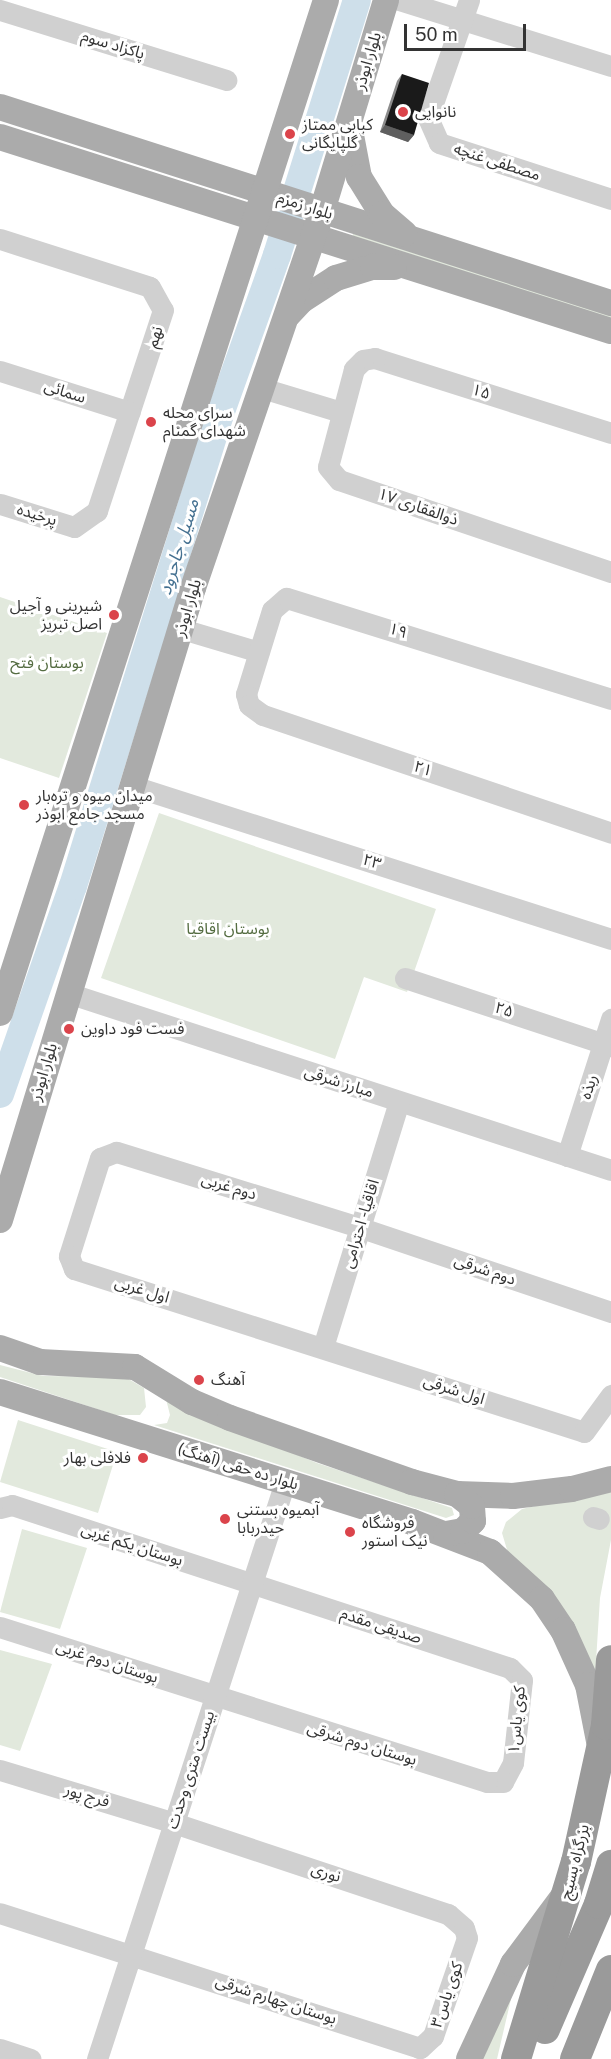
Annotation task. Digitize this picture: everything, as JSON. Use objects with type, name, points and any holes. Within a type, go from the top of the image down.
[{"type":"highway","name":"بزرگراه بسیج","points":[[516,2059],[569,1888],[606,1725],[611,1660]]},
{"type":"highway","points":[[533,2059],[599,1904],[611,1865]]},
{"type":"highway","points":[[575,2059],[590,2029],[611,1970]]},
{"type":"highway","points":[[590,2029],[611,2000]]},
{"type":"main road","name":"بلوار ابوذر","points":[[0,1220],[68,993],[182,629],[299,276],[283,232],[295,197],[277,156],[326,0]]},
{"type":"main road","name":"بلوار ابوذر","points":[[0,1013],[5,975],[242,257],[283,232],[295,197],[333,178],[386,0]]},
{"type":"main road","name":"بلوار زمزم","points":[[0,107],[295,197],[417,243],[611,303]]},
{"type":"main road","points":[[349,125],[359,177],[372,201],[394,226],[417,243]]},
{"type":"main road","name":"بلوار زمزم","points":[[0,137],[283,232],[407,267],[611,331]]},
{"type":"main road","points":[[285,319],[310,293],[336,278],[373,267],[407,267]]},
{"type":"main road","points":[[0,1336],[73,1362]]},
{"type":"main road","points":[[0,1348],[40,1362],[135,1367],[192,1402],[230,1418],[402,1479],[458,1494],[532,1495],[611,1479]]},
{"type":"main road","name":"بلوار ده حقی (آهنگ)","points":[[1,1393],[446,1534],[490,1552],[545,1602],[564,1630],[588,1685],[600,1751]]},
{"type":"main road","points":[[446,1534],[463,1531],[473,1521],[472,1506],[458,1494]]},
{"type":"main road","points":[[469,2059],[513,1964],[569,1888]]},
{"type":"street","points":[[399,0],[611,66]]},
{"type":"street","name":"مصطفی غنچه","points":[[469,0],[428,118],[439,143],[611,199]]},
{"type":"street","name":"پاکزاد سوم","points":[[0,10],[226,80]]},
{"type":"street","name":"نهم","points":[[0,239],[150,287],[164,310],[97,511],[74,527]]},
{"type":"street","name":"۱۵","points":[[354,369],[363,360],[375,358],[611,433]]},
{"type":"street","name":"ذوالفقاری ۱۷","points":[[354,369],[340,412],[328,467],[339,480],[611,572]]},
{"type":"street","name":"سمائی","points":[[0,371],[130,412]]},
{"type":"street","points":[[262,388],[340,412]]},
{"type":"street","name":"پرخیده","points":[[0,504],[74,527]]},
{"type":"street","name":"۱۹","points":[[246,694],[275,604],[286,598],[299,600],[611,699]]},
{"type":"street","points":[[182,629],[259,652]]},
{"type":"street","name":"۲۱","points":[[246,694],[249,705],[263,715],[611,833]]},
{"type":"street","name":"۲۳","points":[[134,786],[611,939]]},
{"type":"street","name":"۲۵","points":[[405,978],[607,1044]]},
{"type":"street","name":"مبارز شرقی","points":[[68,993],[611,1170]]},
{"type":"street","name":"ربذه","points":[[567,1156],[607,1044],[611,1019]]},
{"type":"street","name":"اقاقیا - احترامی","points":[[323,1347],[399,1101]]},
{"type":"street","name":"دوم غربی","points":[[100,1158],[116,1152],[359,1227]]},
{"type":"street","name":"اول غربی","points":[[100,1158],[69,1256],[74,1269],[323,1347]]},
{"type":"street","name":"دوم شرقی","points":[[359,1227],[611,1312]]},
{"type":"street","name":"اول شرقی","points":[[323,1347],[584,1432],[611,1395]]},
{"type":"street","name":"بیست متری وحدت","points":[[98,2059],[285,1482]]},
{"type":"street","name":"بوستان یکم غربی","points":[[6,1506],[252,1584]]},
{"type":"street","name":"صدیقی مقدم","points":[[252,1584],[510,1668]]},
{"type":"street","name":"بوستان دوم غربی","points":[[0,1627],[215,1698]]},
{"type":"street","name":"کوی یاس۱","points":[[509,1777],[522,1680],[510,1668]]},
{"type":"street","name":"بوستان دوم شرقی","points":[[215,1698],[487,1782],[503,1782],[509,1777]]},
{"type":"street","name":"فرج پور","points":[[0,1770],[174,1823]]},
{"type":"street","name":"نوری","points":[[174,1823],[448,1914],[465,1928],[467,1938]]},
{"type":"street","name":"بوستان چهارم شرقی","points":[[0,1913],[132,1953],[420,2048]]},
{"type":"street","name":"کوی یاس۳","points":[[420,2048],[433,2036],[467,1938]]},
{"type":"street","points":[[0,2049],[30,2059]]},
{"type":"green space","points":[[354,231],[611,312],[611,322],[351,240]]},
{"type":"green space","name":"بوستان فتح","points":[[0,597],[107,633],[59,778],[0,758]]},
{"type":"green space","name":"بوستان اقاقیا","points":[[159,813],[436,909],[407,992],[364,977],[335,1059],[101,978]]},
{"type":"green space","points":[[0,1365],[43,1376],[125,1377],[144,1388],[146,1407],[140,1415],[115,1415],[0,1377]]},
{"type":"green space","points":[[165,1395],[227,1426],[317,1463],[452,1508],[454,1515],[446,1518],[154,1425],[167,1423],[170,1415]]},
{"type":"green space","points":[[18,1420],[117,1452],[98,1513],[0,1482]]},
{"type":"green space","points":[[611,1488],[611,1540],[600,1598],[595,1677],[508,1553],[502,1533],[506,1522],[522,1509]]},
{"type":"green space","points":[[22,1529],[87,1548],[60,1629],[0,1612]]},
{"type":"green space","points":[[0,1650],[52,1664],[20,1751],[0,1745]]},
{"type":"green space","points":[[518,1969],[497,2059],[477,2059]]},
{"type":"building","name":"نانوایی","points":[[402,74],[429,83],[414,135],[385,125]]},
{"type":"waterway","name":"مسیل جاجرود","points":[[0,1094],[73,886],[219,417],[277,255],[357,0]]},
{"type":"place","name":"نانوایی","points":[[403,112]]},
{"type":"place","name":"کبابی ممتاز گلپایگانی","points":[[290,134]]},
{"type":"place","name":"سرای محله شهدای گمنام","points":[[151,422]]},
{"type":"place","name":"شیرینی و آجیل اصل تبریز","points":[[114,615]]},
{"type":"place","name":"میدان میوه و تره‌بار مسجد جامع ابوذر","points":[[24,805]]},
{"type":"place","name":"فست فود داوین","points":[[69,1029]]},
{"type":"place","name":"آهنگ","points":[[199,1380]]},
{"type":"place","name":"فلافلی بهار","points":[[143,1458]]},
{"type":"place","name":"آبمیوه بستنی حیدربابا","points":[[225,1519]]},
{"type":"place","name":"فروشگاه نیک استور","points":[[350,1532]]}]
